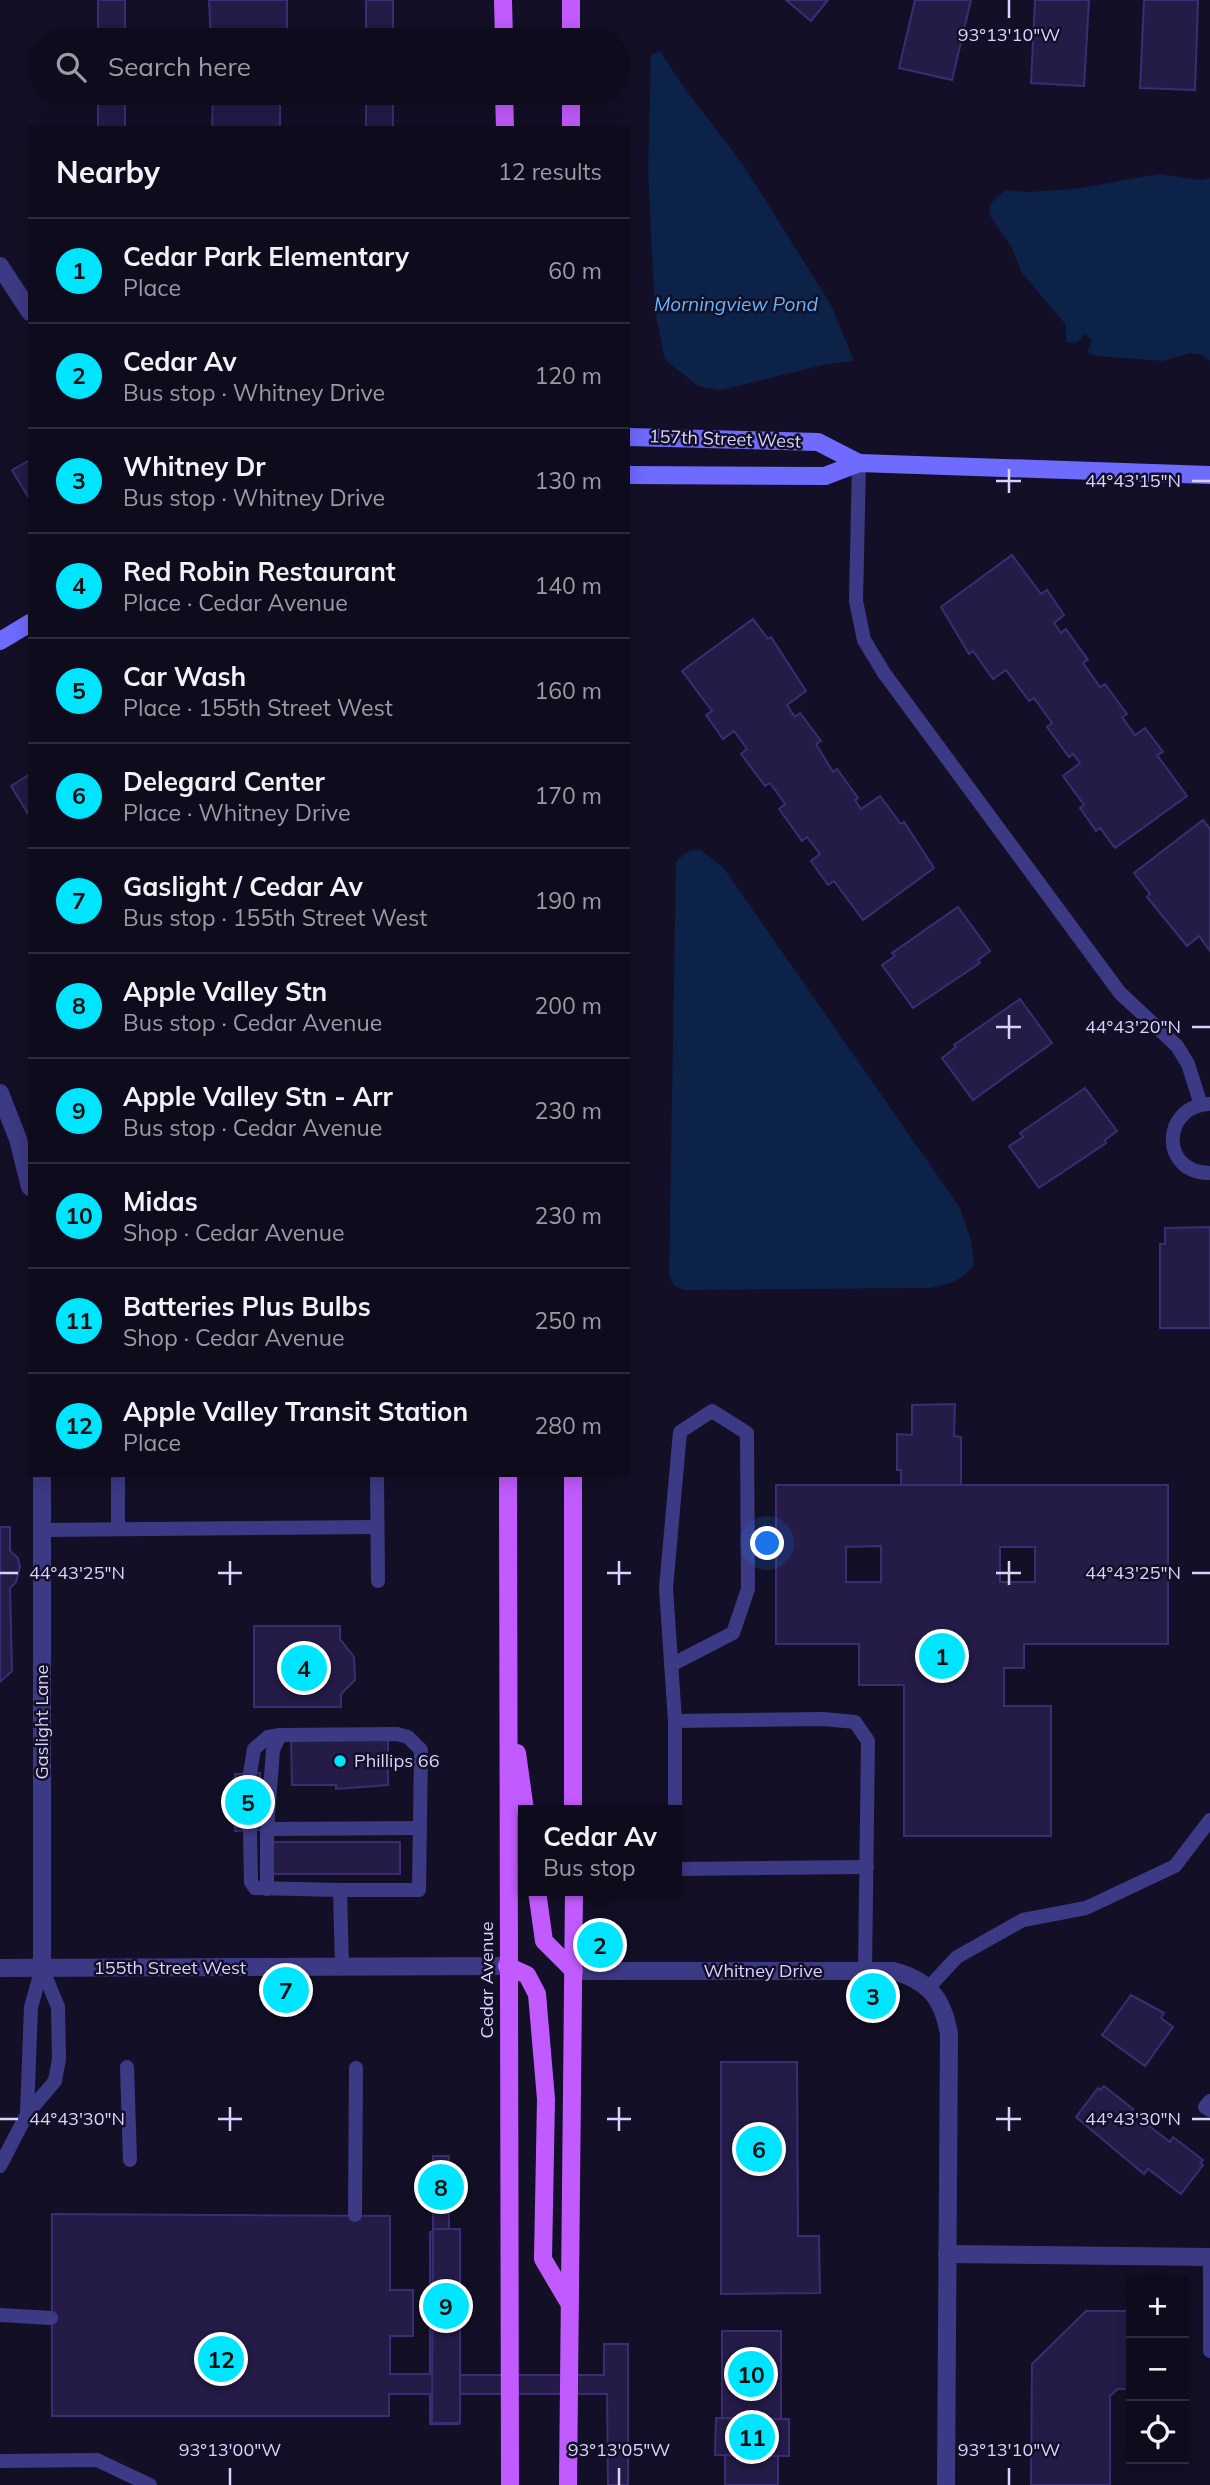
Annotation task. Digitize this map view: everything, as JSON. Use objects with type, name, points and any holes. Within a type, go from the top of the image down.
[{"type":"main road","points":[[503,0],[504,28]]},
{"type":"main road","points":[[571,0],[571,28]]},
{"type":"main road","points":[[504,105],[505,126]]},
{"type":"main road","points":[[571,105],[571,126]]},
{"type":"main road","name":"Cedar Avenue","points":[[508,1477],[510,2485]]},
{"type":"main road","points":[[573,1477],[573,1805]]},
{"type":"main road","points":[[508,1690],[524,1805]]},
{"type":"main road","points":[[538,1896],[544,1941],[553,1953],[574,1970]]},
{"type":"main road","points":[[568,2485],[573,1896]]},
{"type":"main road","points":[[508,1966],[527,1975],[537,1994],[546,2099],[543,2259],[569,2303]]},
{"type":"street","points":[[0,266],[28,309]]},
{"type":"street","name":"157th Street West","points":[[630,437],[818,442],[859,463]]},
{"type":"street","name":"157th Street West","points":[[630,475],[825,477],[859,463],[1210,475]]},
{"type":"street","points":[[0,641],[28,624]]},
{"type":"street","points":[[0,1093],[28,1177]]},
{"type":"street","name":"Gaslight Lane","points":[[42,1968],[43,1477]]},
{"type":"street","name":"155th Street West","points":[[0,1968],[508,1966]]},
{"type":"street","name":"Whitney Drive","points":[[574,1970],[864,1970],[910,1976],[929,1987]]},
{"type":"street","points":[[929,1987],[946,2014],[949,2034],[946,2485]]},
{"type":"street","points":[[947,2254],[1209,2256]]},
{"type":"lane","points":[[859,463],[856,601],[864,640],[884,673],[1120,993],[1177,1046],[1188,1064],[1205,1105],[1181,1117],[1176,1124],[1174,1145],[1184,1167],[1210,1173]]},
{"type":"lane","points":[[671,1665],[733,1633],[748,1589],[747,1433],[712,1411],[680,1432],[666,1588],[671,1665],[675,1721],[675,1805]]},
{"type":"lane","points":[[118,1477],[118,1529]]},
{"type":"lane","points":[[377,1477],[378,1581]]},
{"type":"lane","points":[[43,1530],[376,1527]]},
{"type":"lane","points":[[675,1721],[823,1719],[855,1722],[868,1741],[864,1970]]},
{"type":"lane","points":[[250,1773],[254,1749],[268,1737],[397,1734],[408,1737],[421,1749],[419,1890],[256,1888],[251,1882],[250,1830]]},
{"type":"lane","points":[[267,1889],[267,1829],[273,1750],[280,1735]]},
{"type":"lane","points":[[929,1987],[957,1957],[1023,1920],[1086,1908],[1175,1866],[1210,1819]]},
{"type":"lane","points":[[267,1829],[420,1828]]},
{"type":"lane","points":[[682,1869],[867,1867]]},
{"type":"lane","points":[[340,1890],[342,1967]]},
{"type":"lane","points":[[27,2114],[31,2007],[42,1968]]},
{"type":"lane","points":[[0,2166],[27,2114],[54,2081],[59,2059],[58,2007],[42,1968]]},
{"type":"lane","points":[[127,2067],[130,2160]]},
{"type":"lane","points":[[355,2216],[356,2068]]},
{"type":"lane","points":[[1210,2101],[1205,2106],[1210,2110]]},
{"type":"lane","points":[[1209,2256],[1210,2351]]},
{"type":"lane","points":[[0,2315],[51,2318]]},
{"type":"lane","points":[[0,2460],[97,2460],[150,2485]]},
{"type":"water","name":"Morningview Pond","points":[[660,51],[685,89],[742,163],[831,305],[854,361],[827,364],[721,390],[698,386],[665,360],[655,311],[648,169],[651,55]]},
{"type":"water","points":[[1159,174],[1200,180],[1210,178],[1210,361],[1202,355],[1190,353],[1163,361],[1096,356],[1087,352],[1092,341],[1085,334],[1076,343],[1066,342],[1066,325],[1022,273],[1011,246],[989,214],[990,204],[1005,190],[1027,192],[1074,189]]},
{"type":"water","points":[[691,850],[701,850],[723,867],[960,1208],[971,1240],[974,1266],[959,1279],[928,1288],[684,1290],[674,1286],[669,1275],[676,861]]},
{"type":"building","points":[[98,0],[125,0],[125,28],[98,28]]},
{"type":"building","points":[[209,0],[287,0],[287,28],[210,28]]},
{"type":"building","points":[[366,0],[393,0],[393,28],[366,28]]},
{"type":"building","points":[[786,0],[828,0],[811,21]]},
{"type":"building","points":[[915,0],[971,0],[952,80],[899,68]]},
{"type":"building","points":[[1035,0],[1089,0],[1084,86],[1031,83]]},
{"type":"building","points":[[1144,0],[1198,0],[1195,90],[1140,88]]},
{"type":"building","points":[[98,105],[125,105],[125,126],[98,126]]},
{"type":"building","points":[[213,105],[280,105],[280,126],[212,126]]},
{"type":"building","points":[[366,105],[393,105],[393,126],[366,126]]},
{"type":"building","points":[[28,461],[28,497],[12,470]]},
{"type":"building","points":[[1012,555],[1041,594],[1047,590],[1064,615],[1054,623],[1061,633],[1066,629],[1088,660],[1083,663],[1100,687],[1105,684],[1127,714],[1122,717],[1135,735],[1145,728],[1163,752],[1157,755],[1187,796],[1115,848],[1100,828],[1096,831],[1080,808],[1084,805],[1063,776],[1080,763],[1073,754],[1069,757],[1047,727],[1052,723],[1034,698],[1029,701],[1006,670],[993,679],[973,651],[969,654],[941,607]]},
{"type":"building","points":[[753,619],[768,639],[771,637],[806,691],[787,705],[795,717],[800,713],[821,741],[816,744],[833,772],[837,769],[858,798],[855,800],[861,809],[880,796],[901,824],[904,822],[934,868],[863,920],[834,881],[828,885],[811,861],[820,854],[807,837],[802,841],[779,809],[785,804],[770,783],[765,786],[741,754],[747,749],[734,731],[723,739],[706,715],[712,711],[682,671]]},
{"type":"building","points":[[28,775],[28,814],[11,786]]},
{"type":"building","points":[[1203,820],[1210,829],[1210,951],[1199,936],[1187,946],[1147,897],[1150,894],[1134,873]]},
{"type":"building","points":[[958,907],[990,951],[978,960],[980,963],[913,1008],[882,965],[895,956],[892,953]]},
{"type":"building","points":[[1020,999],[1052,1043],[973,1100],[942,1058],[956,1047],[954,1045]]},
{"type":"building","points":[[1085,1088],[1117,1131],[1105,1140],[1106,1143],[1039,1188],[1009,1146],[1023,1137],[1020,1133]]},
{"type":"building","points":[[1210,1227],[1210,1328],[1160,1328],[1160,1244],[1165,1244],[1165,1228]]},
{"type":"building","points":[[955,1404],[954,1436],[961,1437],[961,1485],[901,1485],[901,1470],[897,1470],[897,1434],[912,1435],[912,1405]]},
{"type":"building","points":[[776,1485],[1168,1485],[1168,1644],[1024,1644],[1024,1668],[1004,1668],[1004,1706],[1051,1706],[1051,1836],[904,1836],[904,1685],[859,1685],[859,1644],[776,1644]],"holes":[[[881,1546],[881,1582],[846,1582],[846,1547]],[[1000,1547],[1035,1547],[1035,1582],[1000,1582]]]},
{"type":"building","points":[[0,1527],[10,1527],[10,1551],[18,1558],[20,1567],[16,1582],[10,1588],[12,1671],[0,1682]]},
{"type":"building","points":[[254,1626],[340,1626],[340,1639],[354,1657],[355,1680],[341,1694],[341,1707],[254,1707]]},
{"type":"building","name":"Phillips 66","points":[[388,1736],[388,1785],[336,1789],[336,1785],[292,1785],[291,1737]]},
{"type":"building","points":[[260,1773],[261,1830],[235,1831],[235,1774]]},
{"type":"building","points":[[270,1842],[400,1842],[400,1874],[271,1874]]},
{"type":"building","points":[[1131,1995],[1164,2013],[1161,2018],[1173,2027],[1145,2066],[1102,2035]]},
{"type":"building","points":[[721,2062],[797,2062],[798,2236],[819,2236],[820,2293],[721,2294]]},
{"type":"building","points":[[1104,2086],[1133,2109],[1131,2112],[1170,2142],[1173,2137],[1203,2160],[1200,2163],[1203,2165],[1181,2194],[1148,2169],[1144,2174],[1076,2117],[1098,2088],[1100,2090]]},
{"type":"building","points":[[433,2156],[449,2156],[449,2229],[433,2229]]},
{"type":"building","points":[[52,2214],[390,2216],[390,2290],[413,2290],[413,2336],[390,2336],[390,2374],[430,2374],[430,2232],[456,2232],[459,2375],[604,2375],[604,2344],[628,2344],[628,2485],[608,2485],[607,2394],[459,2394],[459,2424],[430,2424],[430,2394],[389,2394],[389,2416],[52,2416]]},
{"type":"building","points":[[433,2229],[460,2229],[460,2423],[432,2423]]},
{"type":"building","points":[[1086,2311],[1126,2311],[1126,2389],[1118,2389],[1110,2396],[1110,2485],[1031,2485],[1032,2364]]},
{"type":"building","points":[[722,2331],[781,2331],[781,2419],[722,2418]]},
{"type":"building","points":[[716,2418],[789,2419],[789,2456],[715,2455]]},
{"type":"building","points":[[725,2455],[778,2456],[778,2485],[725,2485]]},
{"type":"place","name":"Cedar Park Elementary","points":[[942,1656]]},
{"type":"place","name":"Red Robin Restaurant","points":[[304,1668]]},
{"type":"place","name":"Phillips 66","points":[[340,1761]]},
{"type":"place","name":"Car Wash","points":[[248,1802]]},
{"type":"place","name":"Cedar Av","points":[[600,1945]]},
{"type":"place","name":"Gaslight / Cedar Av","points":[[286,1990]]},
{"type":"place","name":"Whitney Dr","points":[[873,1996]]},
{"type":"place","name":"Delegard Center","points":[[759,2149]]},
{"type":"place","name":"Apple Valley Stn","points":[[441,2187]]},
{"type":"place","name":"Apple Valley Stn - Arr","points":[[446,2306]]},
{"type":"place","name":"Apple Valley Transit Station","points":[[221,2359]]},
{"type":"place","name":"Midas","points":[[751,2374]]},
{"type":"place","name":"Batteries Plus Bulbs","points":[[752,2437]]}]
